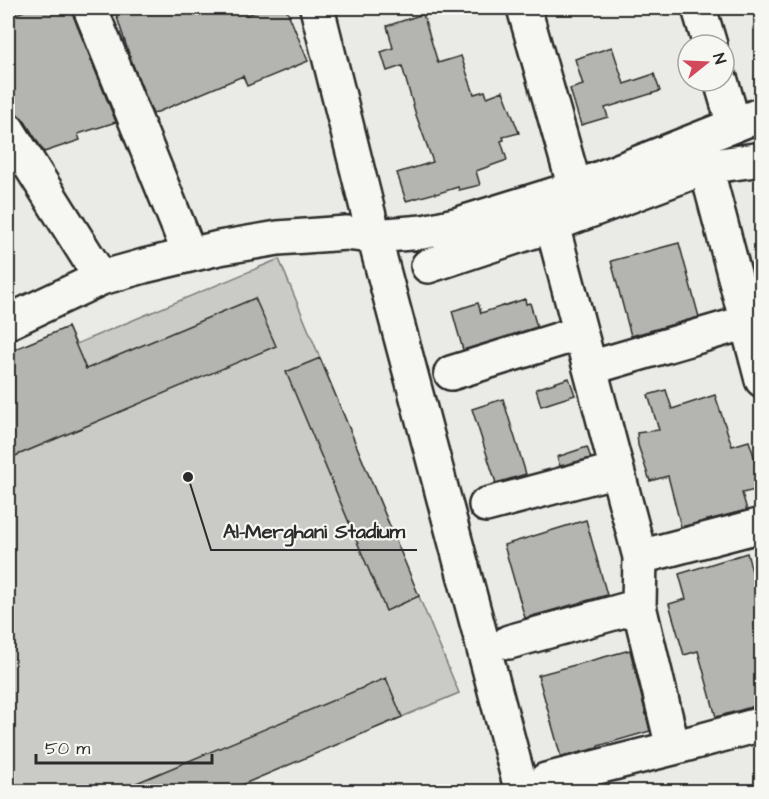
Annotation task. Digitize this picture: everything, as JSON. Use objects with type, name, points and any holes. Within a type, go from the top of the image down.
[{"type":"street","points":[[90,8],[190,255]]},
{"type":"street","points":[[317,8],[374,236],[534,786],[762,724]]},
{"type":"street","points":[[524,8],[575,188]]},
{"type":"street","points":[[699,8],[706,33]]},
{"type":"street","points":[[8,322],[101,278],[190,255],[278,238],[346,233],[374,236],[423,232],[459,224],[575,188],[748,119],[730,93]]},
{"type":"street","points":[[8,130],[101,278]]},
{"type":"street","points":[[428,266],[552,225],[706,167],[762,159]]},
{"type":"street","points":[[706,167],[762,380]]},
{"type":"street","points":[[552,225],[640,557],[639,606],[673,748]]},
{"type":"street","points":[[590,368],[747,322]]},
{"type":"street","points":[[451,373],[580,333]]},
{"type":"street","points":[[486,505],[617,470]]},
{"type":"street","points":[[640,557],[762,525]]},
{"type":"street","points":[[509,642],[639,606]]},
{"type":"shaded area","points":[[279,259],[459,693],[225,791],[8,792],[8,352],[68,327],[76,344]]},
{"type":"building","points":[[32,8],[72,8],[116,122],[78,134],[80,140],[44,152],[24,120],[17,114],[11,99],[8,100],[8,17]]},
{"type":"building","points":[[114,8],[245,8],[247,15],[265,8],[286,8],[308,61],[247,86],[243,76],[153,114],[131,60]]},
{"type":"building","points":[[423,14],[438,63],[461,56],[474,94],[485,91],[487,97],[503,91],[519,133],[503,137],[504,140],[501,141],[507,160],[476,171],[480,185],[459,190],[458,187],[406,201],[397,173],[433,162],[402,66],[387,71],[381,52],[393,48],[387,26]]},
{"type":"building","points":[[612,47],[624,84],[654,74],[660,91],[605,108],[608,117],[581,125],[570,89],[583,85],[575,59]]},
{"type":"building","points":[[679,243],[699,317],[631,336],[611,261]]},
{"type":"building","points":[[255,298],[276,346],[8,459],[8,352],[68,327],[86,369]]},
{"type":"building","points":[[525,299],[526,304],[530,303],[537,327],[463,350],[452,311],[478,303],[481,313]]},
{"type":"building","points":[[320,358],[419,596],[386,611],[286,372]]},
{"type":"building","points":[[569,378],[575,395],[541,406],[536,389]]},
{"type":"building","points":[[666,390],[672,409],[715,395],[732,446],[749,441],[758,468],[756,468],[760,489],[742,493],[747,510],[681,527],[668,476],[650,481],[638,445],[637,433],[659,430],[648,395]]},
{"type":"building","points":[[503,399],[526,474],[496,483],[472,409]]},
{"type":"building","points":[[587,447],[591,458],[560,466],[557,457]]},
{"type":"building","points":[[586,520],[607,595],[525,618],[504,545]]},
{"type":"building","points":[[747,553],[755,582],[762,580],[762,704],[716,717],[698,651],[684,655],[669,604],[686,599],[679,574]]},
{"type":"building","points":[[630,650],[650,731],[561,757],[538,675]]},
{"type":"building","points":[[386,678],[402,717],[225,792],[115,792]]},
{"type":"place","name":"Al-Merghani Stadium","points":[[188,477]]}]
